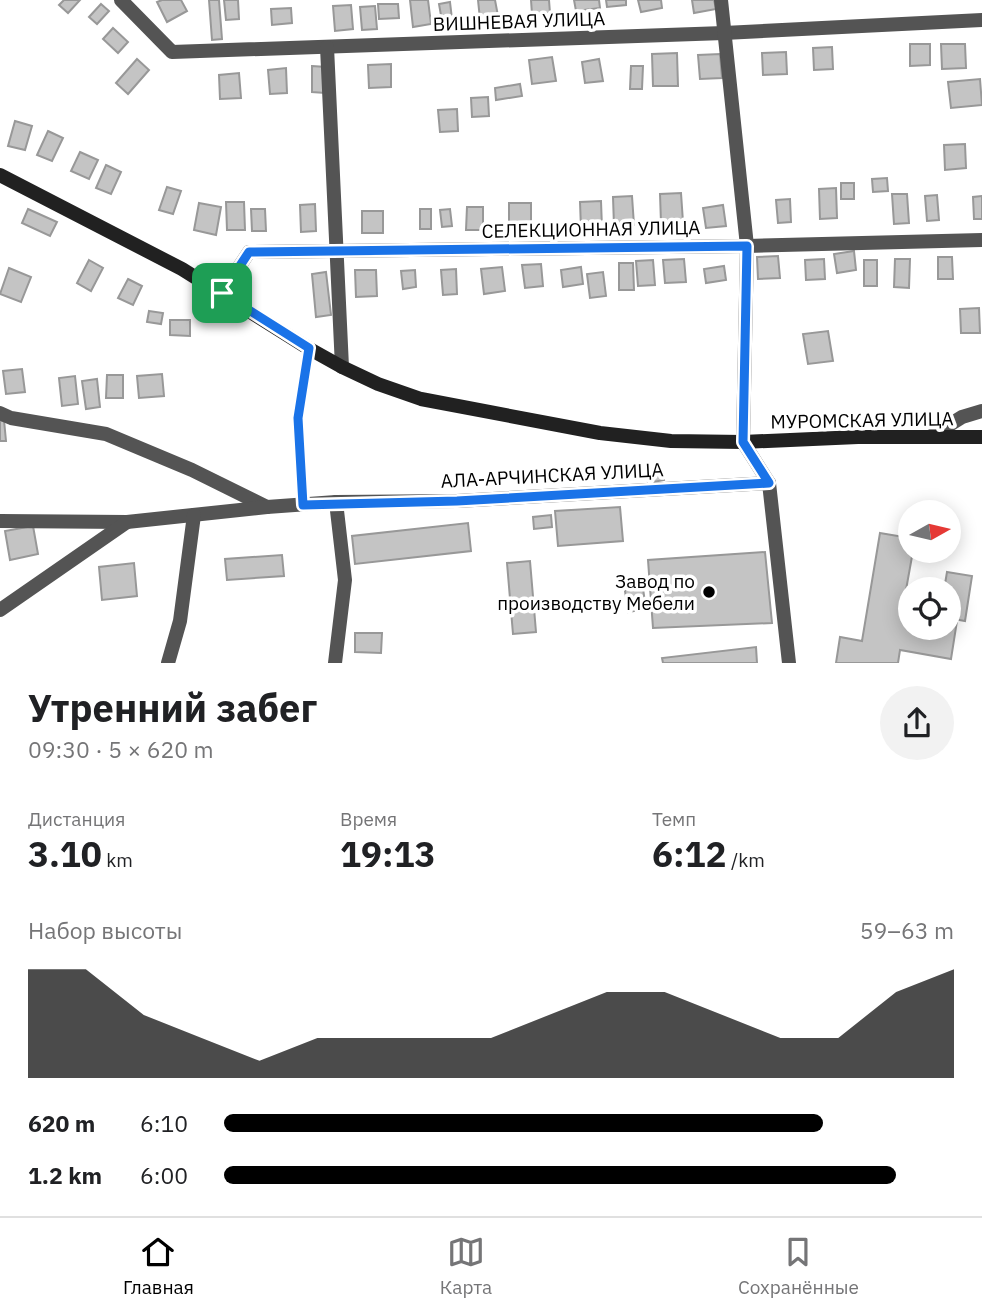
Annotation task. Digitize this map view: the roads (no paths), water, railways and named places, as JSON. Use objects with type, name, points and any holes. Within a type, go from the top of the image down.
[{"type":"street","name":"ВИШНЕВАЯ УЛИЦА","points":[[121,0],[172,52],[724,33],[982,20]]},
{"type":"street","points":[[721,0],[747,246],[743,442],[769,483],[789,663]]},
{"type":"street","points":[[327,47],[342,367]]},
{"type":"street","points":[[0,176],[183,269],[309,348],[378,384],[421,399],[600,433],[743,442]]},
{"type":"street","name":"СЕЛЕКЦИОННАЯ УЛИЦА","points":[[222,293],[249,252],[747,246],[982,240]]},
{"type":"street","points":[[930,437],[962,417],[982,411]]},
{"type":"street","points":[[0,413],[11,418],[106,434],[192,470],[267,507]]},
{"type":"street","name":"МУРОМСКАЯ УЛИЦА","points":[[743,442],[858,437],[982,437]]},
{"type":"street","name":"АЛА-АРЧИНСКАЯ УЛИЦА","points":[[0,521],[127,522],[336,502],[457,501],[769,483]]},
{"type":"street","points":[[335,663],[345,580],[336,502]]},
{"type":"street","points":[[168,663],[180,621],[194,515]]},
{"type":"street","points":[[0,610],[127,522]]},
{"type":"place","name":"Завод по производству Мебели","points":[[709,592]]}]
